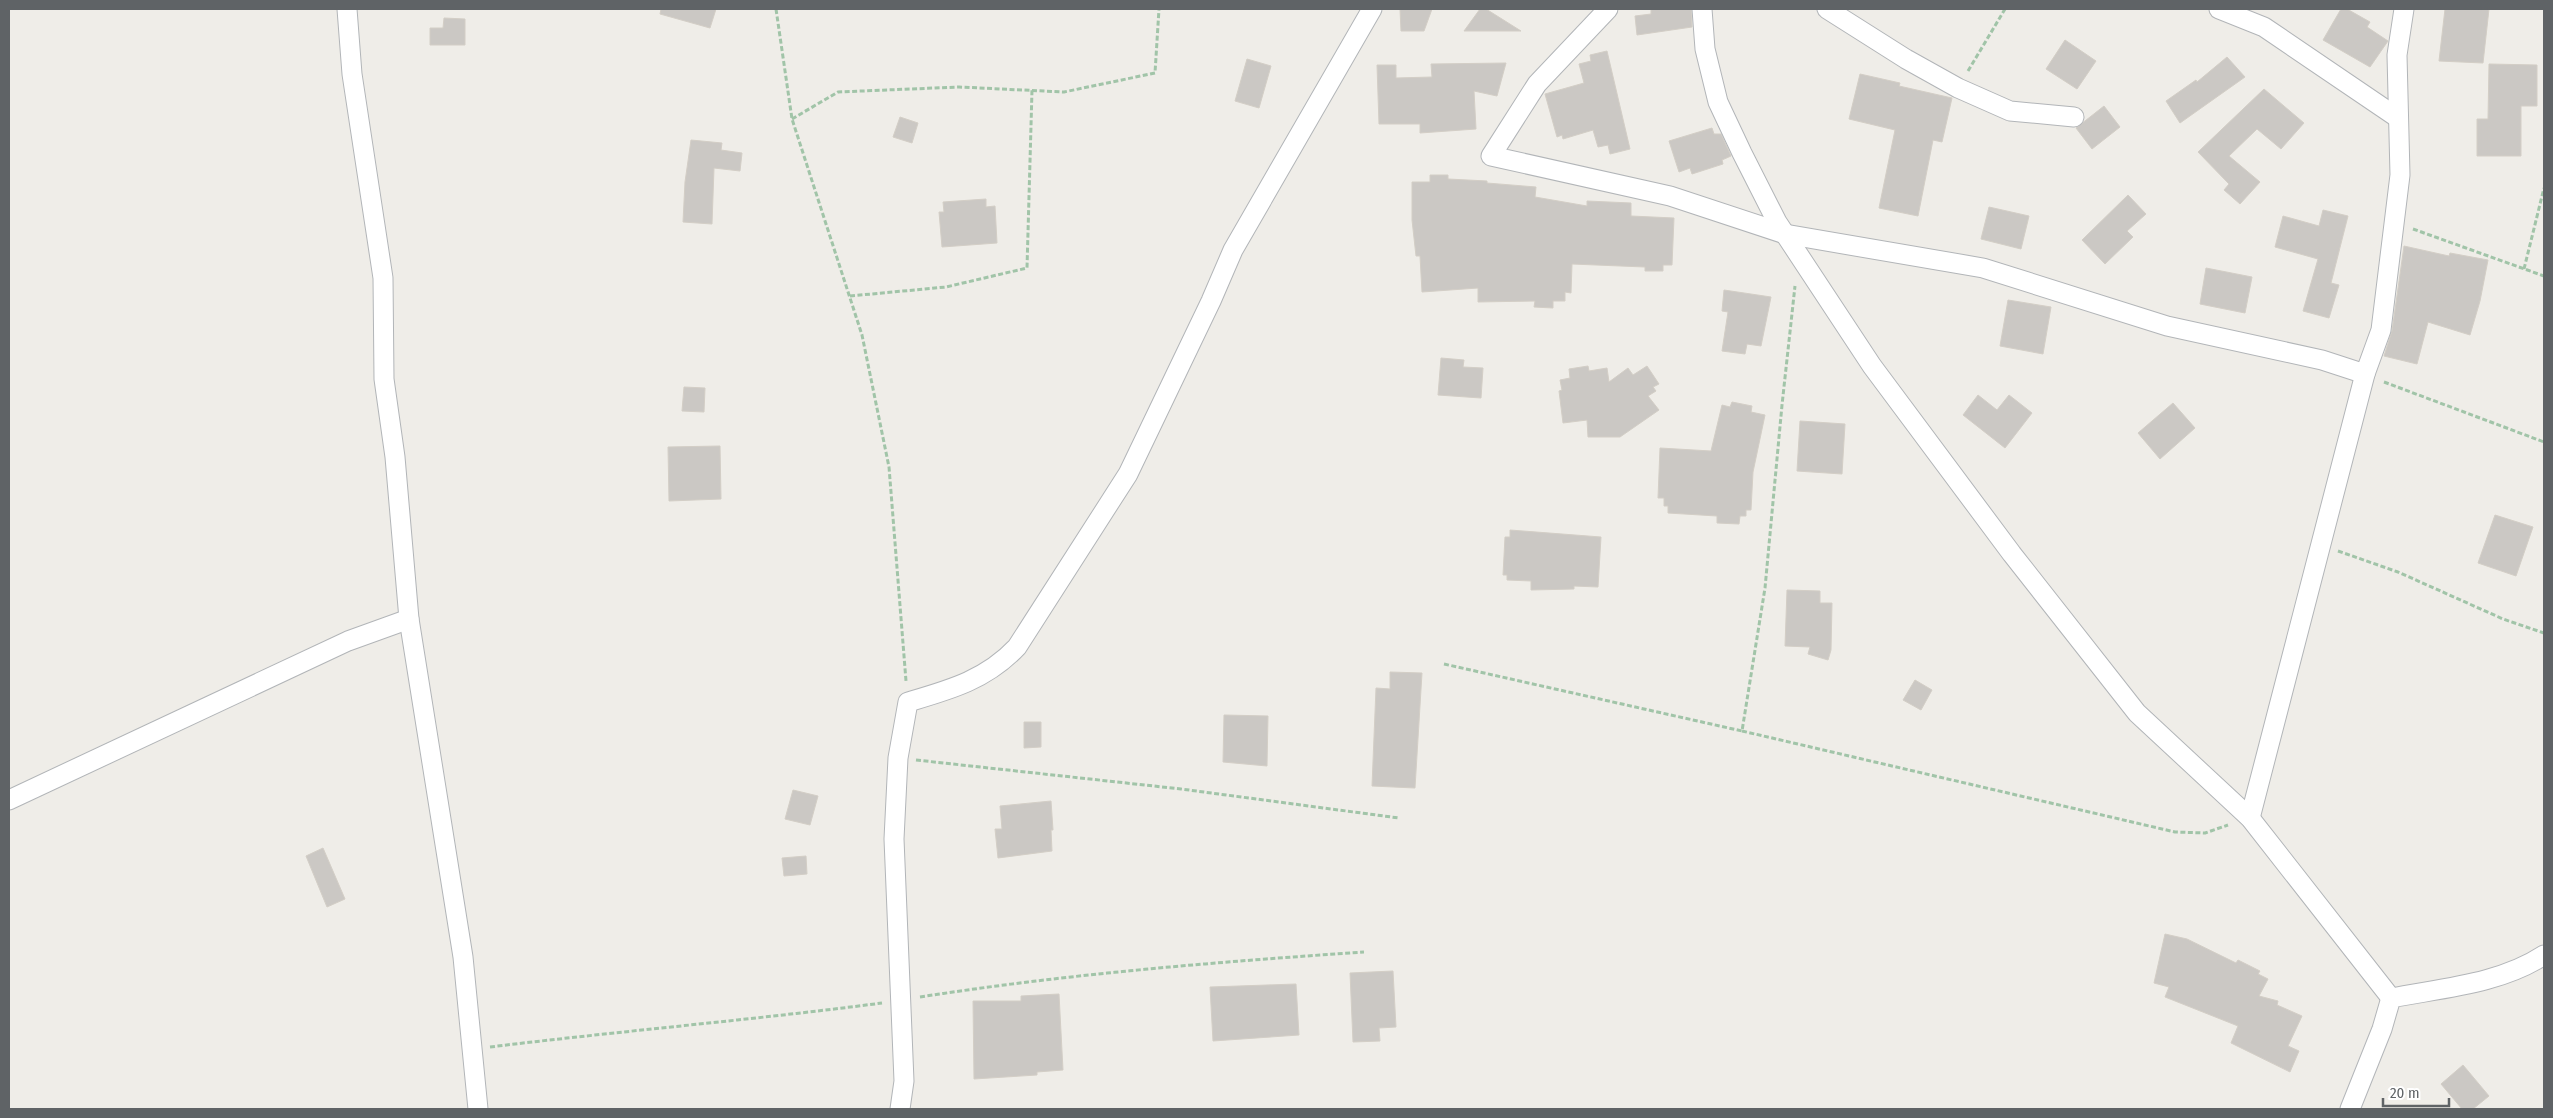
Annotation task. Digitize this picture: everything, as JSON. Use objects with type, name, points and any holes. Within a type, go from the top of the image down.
[{"type":"street","points":[[347,9],[352,74],[383,278],[384,379],[395,457],[409,619],[463,957],[478,1109]]},
{"type":"street","points":[[900,1109],[904,1081],[894,839],[898,758],[908,702],[958,688],[995,668],[1016,647],[1128,474],[1211,301],[1233,250],[1372,9]]},
{"type":"street","points":[[1608,9],[1537,84],[1491,156],[1670,196],[1785,234],[1983,268],[2167,326],[2322,360],[2365,374]]},
{"type":"street","points":[[1702,9],[1705,49],[1718,102],[1776,222],[1878,374],[2012,554],[2137,713],[2250,818],[2391,998]]},
{"type":"street","points":[[1827,9],[1906,59],[1958,88],[2010,111],[2074,117]]},
{"type":"street","points":[[2219,9],[2264,28],[2398,118]]},
{"type":"street","points":[[2250,818],[2365,374],[2381,330],[2400,175],[2396,55],[2404,9]]},
{"type":"street","points":[[9,800],[348,641],[409,619]]},
{"type":"street","points":[[2391,998],[2496,977],[2525,968],[2544,955]]},
{"type":"street","points":[[2350,1109],[2382,1029],[2391,998]]},
{"type":"path","points":[[776,9],[792,119],[862,335],[889,467],[908,702]]},
{"type":"path","points":[[792,119],[838,92],[959,86],[1064,92],[1155,73],[1159,9]]},
{"type":"path","points":[[1958,88],[2005,9]]},
{"type":"path","points":[[850,296],[946,286],[1027,268],[1032,90]]},
{"type":"path","points":[[2524,269],[2544,188]]},
{"type":"path","points":[[2394,223],[2544,276]]},
{"type":"path","points":[[1742,731],[1765,588],[1782,405],[1799,256]]},
{"type":"path","points":[[2365,374],[2544,442]]},
{"type":"path","points":[[2321,545],[2398,572],[2503,619],[2544,633]]},
{"type":"path","points":[[1444,664],[2175,832],[2205,833],[2250,818]]},
{"type":"path","points":[[898,758],[1181,789],[1399,818]]},
{"type":"path","points":[[472,1049],[623,1031],[763,1019],[1008,984],[1185,965],[1364,952]]},
{"type":"building","points":[[661,9],[716,9],[710,28],[660,14]]},
{"type":"building","points":[[1400,9],[1432,9],[1424,31],[1401,31]]},
{"type":"building","points":[[1480,9],[1486,9],[1521,31],[1464,31]]},
{"type":"building","points":[[1651,9],[1691,9],[1692,27],[1637,35],[1635,16],[1651,14]]},
{"type":"building","points":[[2341,9],[2347,9],[2370,22],[2367,27],[2388,41],[2370,67],[2323,40]]},
{"type":"building","points":[[2445,9],[2489,9],[2483,63],[2439,61]]},
{"type":"building","points":[[444,18],[465,19],[465,45],[430,45],[430,28],[443,28]]},
{"type":"building","points":[[2065,40],[2096,61],[2077,89],[2046,69]]},
{"type":"building","points":[[1607,51],[1630,149],[1610,154],[1608,145],[1598,147],[1593,130],[1563,139],[1562,135],[1557,137],[1545,94],[1584,83],[1579,64],[1591,61],[1590,55]]},
{"type":"building","points":[[2227,57],[2245,77],[2180,123],[2166,101],[2196,80],[2197,82]]},
{"type":"building","points":[[1247,59],[1271,66],[1259,108],[1235,101]]},
{"type":"building","points":[[1506,63],[1497,96],[1474,91],[1476,129],[1420,133],[1420,124],[1379,124],[1377,65],[1396,65],[1396,78],[1432,77],[1431,64]]},
{"type":"building","points":[[2489,64],[2537,65],[2537,106],[2521,106],[2521,156],[2477,156],[2477,119],[2488,119]]},
{"type":"building","points":[[1860,74],[1900,83],[1899,86],[1952,98],[1942,142],[1933,140],[1918,216],[1879,208],[1895,130],[1849,119]]},
{"type":"building","points":[[2264,89],[2304,123],[2281,149],[2257,129],[2229,156],[2260,182],[2240,204],[2224,190],[2229,184],[2198,152]]},
{"type":"building","points":[[2104,106],[2120,127],[2092,149],[2076,128]]},
{"type":"building","points":[[900,117],[918,123],[912,143],[893,137]]},
{"type":"building","points":[[1712,128],[1714,134],[1721,134],[1731,156],[1722,160],[1723,164],[1692,174],[1690,168],[1679,172],[1669,141]]},
{"type":"building","points":[[691,140],[722,143],[721,150],[742,153],[740,171],[714,168],[712,224],[683,222],[685,182]]},
{"type":"building","points":[[1430,175],[1448,175],[1448,179],[1487,181],[1487,183],[1536,187],[1535,197],[1587,206],[1587,201],[1631,203],[1631,216],[1674,218],[1672,265],[1663,265],[1663,271],[1645,271],[1645,267],[1572,264],[1571,293],[1565,292],[1565,301],[1553,301],[1553,308],[1534,307],[1535,301],[1478,302],[1478,288],[1422,292],[1420,256],[1416,256],[1412,220],[1412,182],[1430,182]]},
{"type":"building","points":[[2128,195],[2146,214],[2127,231],[2133,237],[2105,264],[2082,240]]},
{"type":"building","points":[[986,199],[986,207],[995,206],[997,243],[942,247],[939,212],[944,212],[943,202]]},
{"type":"building","points":[[1989,207],[2029,216],[2021,249],[1981,239]]},
{"type":"building","points":[[2323,210],[2348,216],[2331,283],[2339,285],[2329,318],[2303,311],[2318,259],[2275,247],[2283,216],[2319,226]]},
{"type":"building","points":[[2404,246],[2449,256],[2450,253],[2488,260],[2480,301],[2470,335],[2428,322],[2417,364],[2384,356],[2392,331]]},
{"type":"building","points":[[2206,268],[2252,277],[2245,313],[2200,304]]},
{"type":"building","points":[[1724,290],[1771,297],[1761,346],[1747,344],[1745,354],[1722,351],[1728,312],[1722,311]]},
{"type":"building","points":[[2008,300],[2051,307],[2043,354],[2000,346]]},
{"type":"building","points":[[1441,358],[1464,360],[1463,367],[1483,368],[1481,398],[1438,395]]},
{"type":"building","points":[[1588,366],[1589,371],[1607,368],[1609,382],[1628,368],[1633,375],[1647,366],[1659,384],[1653,387],[1656,391],[1648,396],[1659,410],[1620,437],[1588,437],[1587,420],[1563,423],[1559,391],[1562,390],[1560,380],[1570,378],[1569,369]]},
{"type":"building","points":[[684,387],[705,388],[704,412],[682,411]]},
{"type":"building","points":[[1978,395],[1997,410],[2009,395],[2032,413],[2005,448],[1963,415]]},
{"type":"building","points":[[1732,402],[1752,406],[1751,412],[1765,415],[1753,472],[1751,510],[1746,510],[1746,516],[1740,516],[1739,524],[1717,523],[1717,516],[1668,513],[1668,506],[1664,506],[1664,498],[1658,498],[1660,448],[1711,451],[1722,405],[1730,407]]},
{"type":"building","points":[[2173,403],[2195,428],[2160,459],[2138,433]]},
{"type":"building","points":[[1800,421],[1845,424],[1842,474],[1797,471]]},
{"type":"building","points":[[720,446],[721,499],[669,501],[668,447]]},
{"type":"building","points":[[2495,515],[2533,527],[2516,576],[2478,563]]},
{"type":"building","points":[[1510,530],[1601,537],[1598,587],[1574,586],[1574,589],[1531,590],[1531,581],[1507,580],[1507,575],[1503,575],[1505,537],[1510,537]]},
{"type":"building","points":[[1787,590],[1820,591],[1820,603],[1832,603],[1831,650],[1828,660],[1808,654],[1810,647],[1785,646]]},
{"type":"building","points":[[1390,672],[1422,673],[1415,788],[1372,786],[1376,688],[1390,689]]},
{"type":"building","points":[[1915,680],[1932,690],[1921,710],[1903,700]]},
{"type":"building","points":[[1224,715],[1268,716],[1267,766],[1223,762]]},
{"type":"building","points":[[1024,722],[1041,722],[1041,747],[1024,748]]},
{"type":"building","points":[[793,790],[818,796],[810,825],[785,819]]},
{"type":"building","points":[[1051,801],[1052,851],[998,858],[995,829],[1002,829],[1000,806]]},
{"type":"building","points":[[323,848],[345,899],[327,907],[306,856]]},
{"type":"building","points":[[806,856],[807,874],[784,876],[782,858]]},
{"type":"building","points":[[2165,934],[2187,939],[2236,963],[2238,960],[2260,971],[2258,974],[2268,979],[2259,996],[2278,1001],[2277,1005],[2302,1016],[2288,1046],[2299,1051],[2290,1072],[2231,1043],[2238,1026],[2165,997],[2169,987],[2154,983]]},
{"type":"building","points":[[1393,971],[1396,1027],[1379,1028],[1380,1041],[1353,1042],[1350,973]]},
{"type":"building","points":[[1296,984],[1299,1035],[1213,1041],[1210,987]]},
{"type":"building","points":[[1059,994],[1063,1070],[1037,1072],[1037,1075],[974,1079],[973,1001],[1021,1001],[1021,996]]},
{"type":"building","points":[[2463,1065],[2489,1096],[2473,1109],[2462,1109],[2441,1084]]}]
